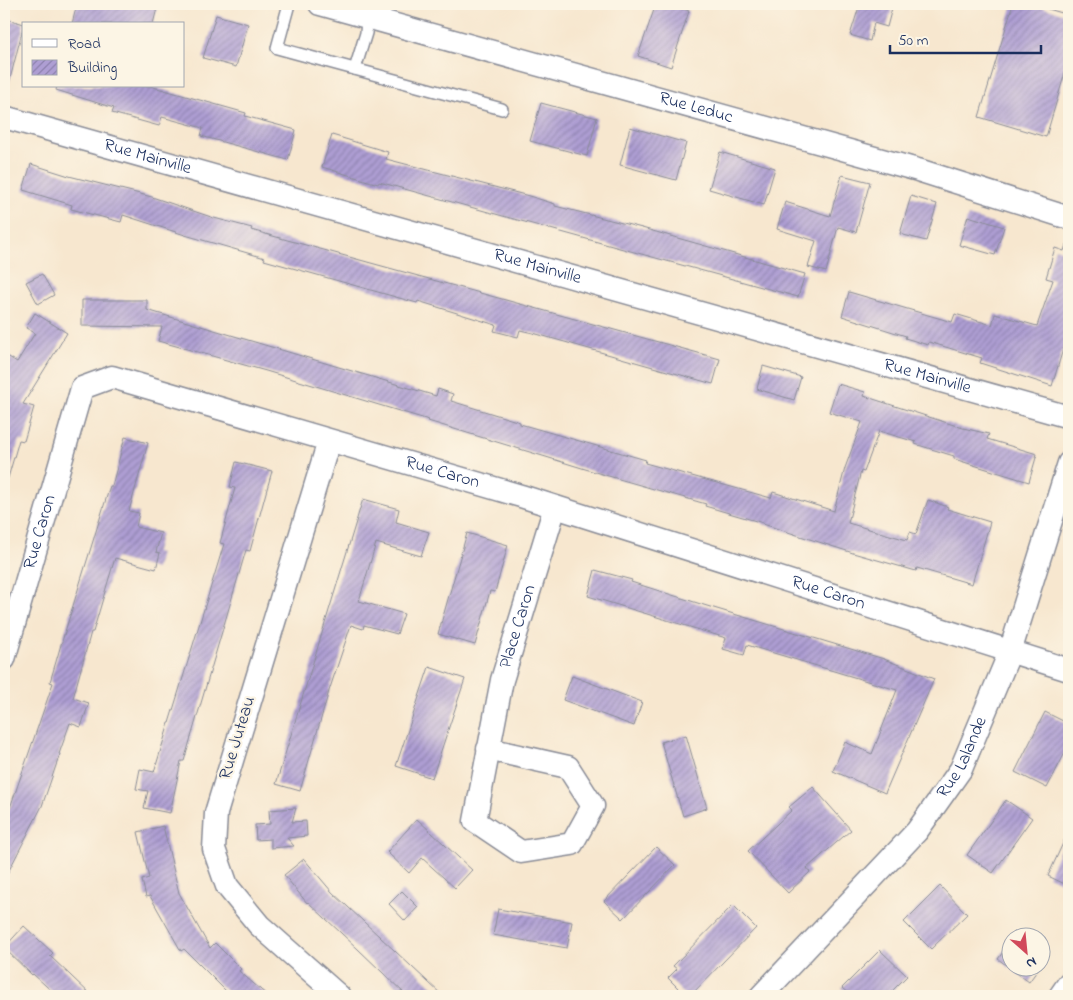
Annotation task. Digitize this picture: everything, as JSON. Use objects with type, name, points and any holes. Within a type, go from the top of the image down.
[{"type":"street","name":"Rue Leduc","points":[[324,4],[367,10],[918,170],[1069,218]]},
{"type":"street","name":"Rue Mainville","points":[[4,117],[1069,417]]},
{"type":"street","name":"Rue Caron","points":[[4,659],[82,388],[112,377],[555,507],[1069,670]]},
{"type":"street","name":"Rue Juteau","points":[[330,441],[216,813],[214,848],[227,886],[259,925],[338,996]]},
{"type":"street","name":"Rue Lalande","points":[[761,996],[917,831],[960,769],[1010,652],[1069,463]]},
{"type":"street","name":"Place Caron","points":[[488,749],[568,767],[593,806],[572,844],[521,852],[475,821],[488,749],[502,680],[555,507]]},
{"type":"street","points":[[1060,996],[1069,983]]},
{"type":"lane","points":[[289,4],[277,48],[502,109]]},
{"type":"lane","points":[[355,69],[366,34],[367,10]]},
{"type":"building","points":[[77,4],[158,4],[154,22],[72,22]]},
{"type":"building","points":[[656,4],[668,4],[689,11],[671,67],[638,56]]},
{"type":"building","points":[[860,4],[893,4],[887,27],[874,23],[870,41],[850,35]]},
{"type":"building","points":[[1013,4],[1031,4],[1069,15],[1069,59],[1046,137],[979,117]]},
{"type":"building","points":[[216,15],[248,24],[236,67],[203,58]]},
{"type":"building","points":[[4,18],[22,23],[22,32],[9,83],[4,82]]},
{"type":"building","points":[[56,88],[157,88],[246,113],[245,116],[296,130],[288,160],[201,136],[203,128],[162,117],[159,126],[112,113],[114,108],[56,90]]},
{"type":"building","points":[[541,103],[597,118],[587,156],[530,141]]},
{"type":"building","points":[[630,127],[686,143],[676,180],[620,165]]},
{"type":"building","points":[[332,135],[388,152],[386,159],[529,196],[555,204],[555,206],[642,228],[805,274],[798,297],[379,182],[378,184],[322,167]]},
{"type":"building","points":[[720,152],[775,168],[764,205],[709,189]]},
{"type":"building","points":[[31,164],[69,176],[152,197],[214,218],[252,228],[251,230],[720,359],[713,384],[533,333],[520,330],[518,337],[494,331],[496,325],[418,301],[417,303],[264,260],[265,258],[123,215],[121,222],[71,209],[72,205],[23,190]]},
{"type":"building","points":[[842,175],[870,182],[856,232],[838,227],[826,272],[808,267],[816,241],[777,229],[785,202],[830,216]]},
{"type":"building","points":[[911,196],[937,204],[926,241],[900,234]]},
{"type":"building","points":[[968,216],[1004,227],[995,255],[959,245]]},
{"type":"building","points":[[1067,242],[1069,242],[1069,329],[1052,386],[980,363],[982,358],[929,342],[928,345],[842,316],[849,292],[952,322],[955,314],[992,325],[995,314],[1037,326],[1053,280],[1046,278],[1055,248],[1064,251]]},
{"type":"building","points":[[42,274],[54,295],[38,304],[26,282]]},
{"type":"building","points":[[82,300],[147,300],[147,310],[436,396],[438,389],[453,394],[451,401],[520,422],[520,424],[646,460],[645,463],[771,498],[773,492],[834,511],[845,468],[862,422],[829,412],[838,384],[865,392],[864,396],[963,428],[989,434],[987,439],[1037,454],[1029,482],[954,459],[954,456],[879,431],[864,472],[861,471],[848,523],[907,540],[910,532],[916,534],[928,500],[948,507],[947,509],[990,522],[972,584],[917,568],[916,571],[853,553],[705,506],[706,504],[266,371],[158,341],[162,327],[82,326]]},
{"type":"building","points":[[35,313],[67,333],[23,404],[34,407],[24,441],[19,440],[8,478],[4,477],[4,354],[17,362],[35,333],[26,328]]},
{"type":"building","points":[[763,366],[801,377],[794,400],[757,389]]},
{"type":"building","points":[[125,437],[148,443],[129,511],[139,513],[136,527],[161,533],[156,552],[160,553],[156,569],[115,558],[93,632],[91,632],[73,698],[89,703],[81,727],[70,723],[42,806],[4,880],[4,819],[11,805],[53,683],[50,682],[110,486],[112,486]]},
{"type":"building","points":[[236,462],[272,471],[250,551],[246,550],[184,761],[181,761],[170,813],[144,808],[148,791],[136,789],[140,769],[154,772],[224,544],[220,543],[235,488],[230,487]]},
{"type":"building","points":[[363,499],[399,509],[396,522],[429,532],[421,556],[376,543],[359,601],[404,614],[397,634],[364,625],[363,629],[351,625],[329,691],[300,791],[276,784]]},
{"type":"building","points":[[467,533],[508,545],[495,592],[490,591],[475,645],[438,634]]},
{"type":"building","points":[[595,570],[884,659],[934,679],[885,793],[833,771],[845,742],[872,754],[897,690],[747,645],[744,655],[723,649],[726,638],[588,596]]},
{"type":"building","points":[[429,667],[465,679],[432,778],[396,766]]},
{"type":"building","points":[[572,676],[642,702],[634,726],[563,700]]},
{"type":"building","points":[[1045,712],[1069,724],[1069,745],[1047,788],[1015,772]]},
{"type":"building","points":[[686,735],[707,808],[683,816],[661,742]]},
{"type":"building","points":[[813,787],[851,830],[807,868],[810,872],[788,893],[748,851],[792,810],[789,807]]},
{"type":"building","points":[[1006,800],[1032,818],[993,873],[967,855]]},
{"type":"building","points":[[296,808],[292,822],[306,821],[307,836],[287,838],[294,846],[271,848],[271,839],[256,840],[255,825],[270,824],[269,810]]},
{"type":"building","points":[[417,819],[472,870],[455,888],[422,858],[409,873],[387,852]]},
{"type":"building","points":[[163,826],[179,893],[210,948],[215,943],[241,969],[239,971],[268,996],[231,996],[184,949],[181,951],[150,896],[146,897],[142,880],[149,878],[138,832]]},
{"type":"building","points":[[1069,830],[1069,886],[1048,876]]},
{"type":"building","points":[[656,847],[675,865],[623,919],[604,901]]},
{"type":"building","points":[[304,859],[332,892],[443,996],[407,996],[307,903],[284,875]]},
{"type":"building","points":[[940,886],[967,914],[931,949],[904,922]]},
{"type":"building","points":[[402,891],[418,907],[405,921],[389,904]]},
{"type":"building","points":[[733,905],[756,928],[690,996],[686,996],[668,978],[677,969],[673,966]]},
{"type":"building","points":[[498,909],[572,922],[567,948],[493,935]]},
{"type":"building","points":[[24,926],[53,953],[50,956],[92,996],[57,996],[4,948]]},
{"type":"building","points":[[880,950],[907,976],[887,996],[851,996],[842,988]]},
{"type":"building","points":[[1024,978],[1032,978],[1029,982]]}]
